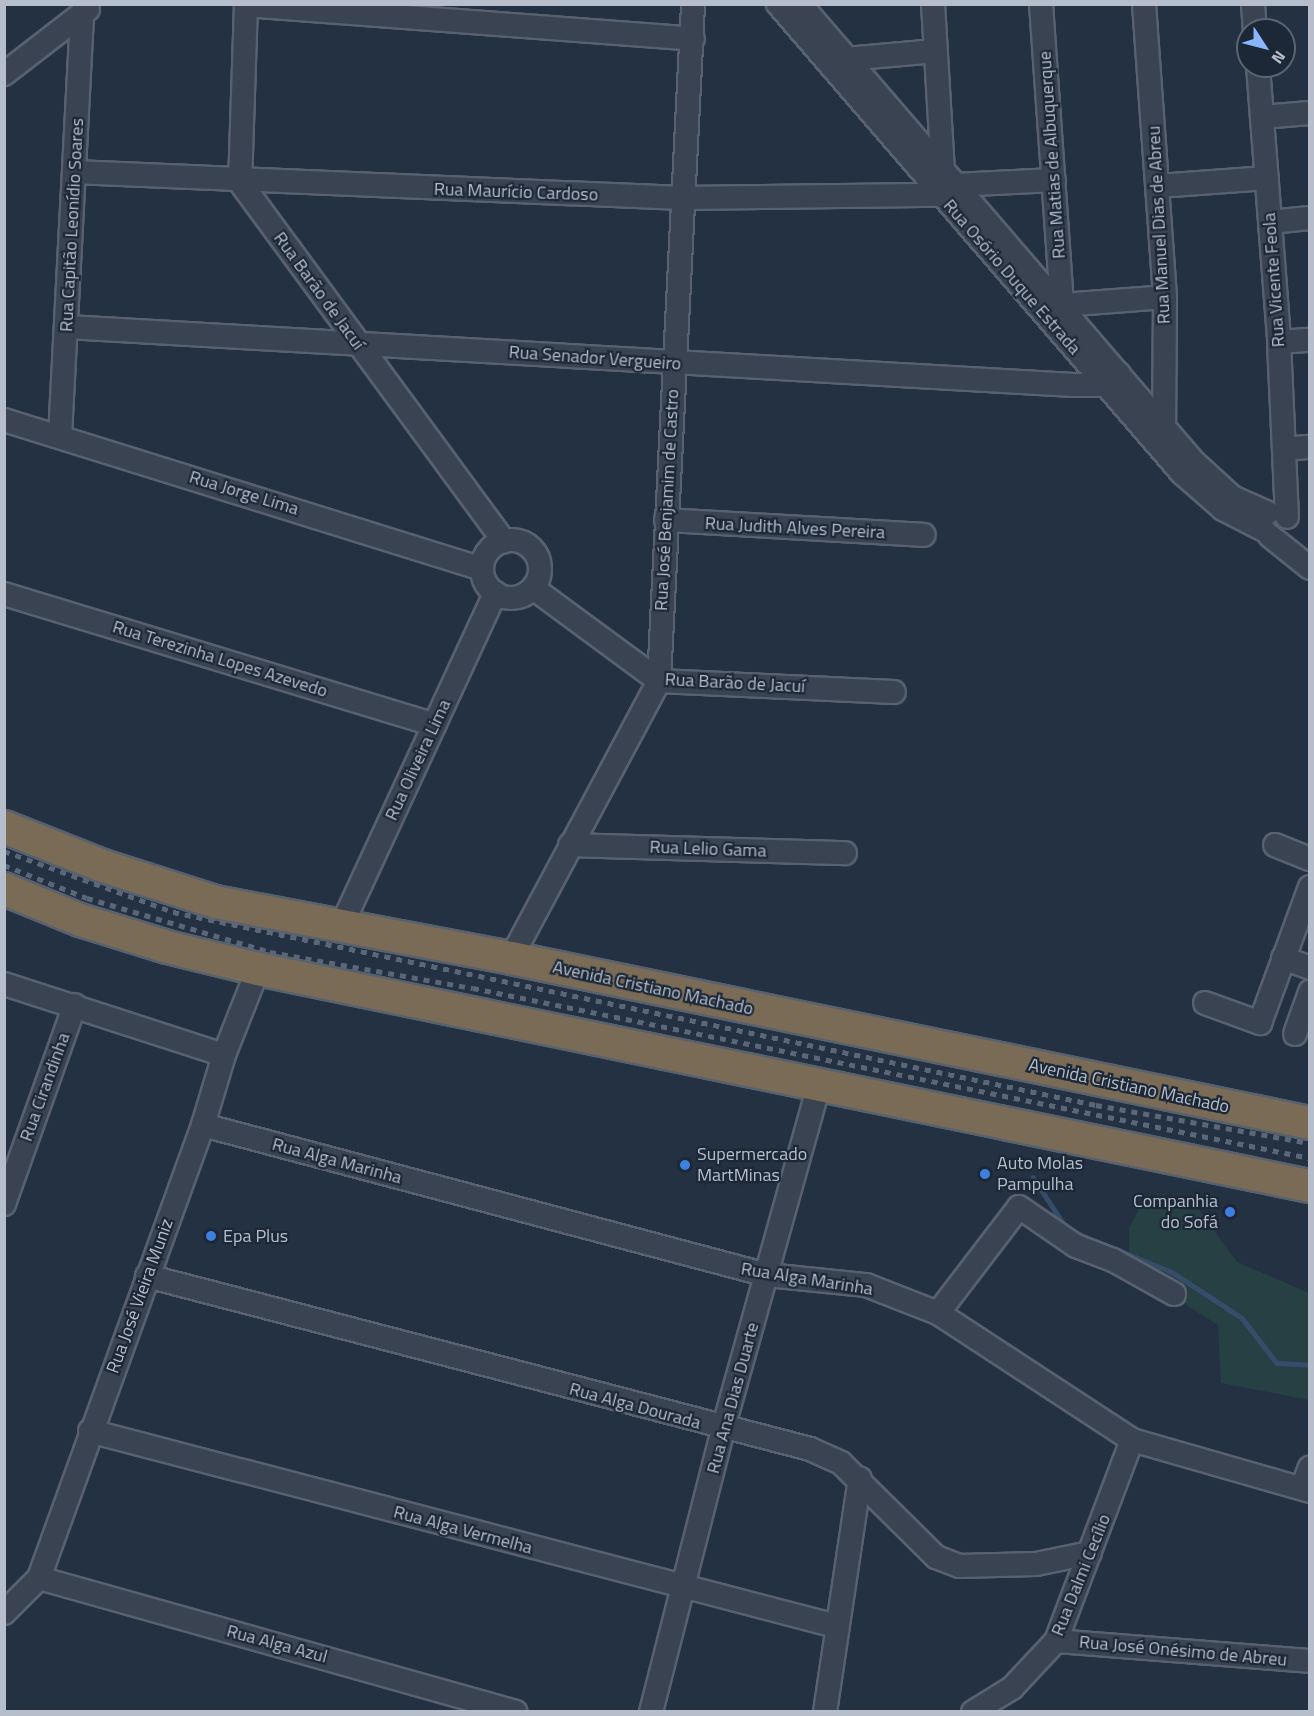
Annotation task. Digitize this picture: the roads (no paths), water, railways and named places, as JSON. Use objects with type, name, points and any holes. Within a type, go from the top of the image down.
[{"type":"highway","name":"Avenida Cristiano Machado","points":[[4,826],[103,866],[215,902],[511,958],[1310,1123]]},
{"type":"highway","points":[[4,890],[102,927],[258,969],[1310,1186]]},
{"type":"street","name":"Rua José Benjamim de Castro","points":[[511,958],[659,681],[673,364],[693,39],[693,4]]},
{"type":"street","name":"Rua Osório Duque Estrada","points":[[778,4],[817,37],[948,184],[1161,436],[1232,497],[1282,532],[1310,568]]},
{"type":"street","name":"Rua Osório Duque Estrada","points":[[800,4],[817,37]]},
{"type":"street","points":[[817,37],[821,4]]},
{"type":"street","points":[[933,4],[948,184]]},
{"type":"street","name":"Rua Matias de Albuquerque","points":[[1041,4],[1054,180],[1055,311]]},
{"type":"street","name":"Rua Manuel Dias de Abreu","points":[[1144,4],[1165,297],[1161,436]]},
{"type":"street","points":[[240,182],[246,5],[693,39]]},
{"type":"street","points":[[4,74],[87,9]]},
{"type":"street","name":"Rua Capitão Leonídio Soares","points":[[60,436],[74,172],[87,9]]},
{"type":"street","points":[[840,64],[936,51]]},
{"type":"street","name":"Rua Vicente Feola","points":[[1259,78],[1285,448],[1287,494],[1282,532]]},
{"type":"street","points":[[1262,117],[1310,113]]},
{"type":"street","name":"Rua Maurício Cardoso","points":[[74,172],[240,182],[682,198],[1054,180]]},
{"type":"street","points":[[1158,186],[1267,178]]},
{"type":"street","name":"Rua Barão de Jacuí","points":[[240,182],[355,342],[504,541]]},
{"type":"street","points":[[1270,222],[1310,218]]},
{"type":"street","points":[[1055,311],[1165,297]]},
{"type":"street","name":"Rua Senador Vergueiro","points":[[67,327],[355,342],[673,364],[1112,379]]},
{"type":"street","points":[[1279,342],[1310,340]]},
{"type":"street","name":"Rua Jorge Lima","points":[[4,420],[483,569]]},
{"type":"street","points":[[1285,448],[1310,447]]},
{"type":"street","name":"Rua Judith Alves Pereira","points":[[666,520],[924,535]]},
{"type":"street","points":[[504,541],[522,542],[536,554],[540,571],[533,588],[511,598],[495,593],[486,582],[483,569],[489,551],[504,541]]},
{"type":"street","name":"Rua Barão de Jacuí","points":[[533,588],[659,681],[894,692]]},
{"type":"street","name":"Rua Oliveira Lima","points":[[341,927],[495,593]]},
{"type":"street","name":"Rua Terezinha Lopes Azevedo","points":[[4,594],[435,725]]},
{"type":"street","name":"Rua Lelio Gama","points":[[570,845],[845,853]]},
{"type":"street","points":[[1275,845],[1310,859]]},
{"type":"street","points":[[1205,1003],[1260,1023],[1310,887]]},
{"type":"street","points":[[1283,958],[1310,968]]},
{"type":"street","name":"Rua José Vieira Muniz","points":[[4,1613],[39,1578],[90,1431],[203,1125],[224,1055],[258,969]]},
{"type":"street","points":[[4,984],[75,1005],[224,1055]]},
{"type":"street","points":[[1294,1034],[1310,992]]},
{"type":"street","name":"Rua Cirandinha","points":[[4,1204],[12,1159],[75,1005]]},
{"type":"street","name":"Rua Ana Dias Duarte","points":[[651,1712],[723,1429],[819,1086]]},
{"type":"street","name":"Rua Alga Marinha","points":[[203,1125],[767,1275],[866,1285],[938,1313],[1132,1440],[1307,1482]]},
{"type":"street","points":[[938,1313],[1019,1208],[1077,1246],[1113,1260],[1174,1294]]},
{"type":"street","name":"Rua Alga Dourada","points":[[147,1276],[723,1429],[810,1449],[842,1463],[936,1557],[959,1566],[1036,1564],[1090,1553]]},
{"type":"street","name":"Rua Alga Vermelha","points":[[90,1431],[684,1589],[836,1626]]},
{"type":"street","name":"Rua Dalmi Cecílio","points":[[973,1712],[1012,1688],[1056,1641],[1132,1440]]},
{"type":"street","points":[[825,1712],[836,1626],[860,1479]]},
{"type":"street","name":"Rua Alga Azul","points":[[39,1578],[515,1712]]},
{"type":"street","name":"Rua José Onésimo de Abreu","points":[[1056,1641],[1310,1661]]},
{"type":"waterway","points":[[1033,1177],[1067,1229],[1172,1272],[1242,1318],[1277,1363],[1310,1365]]},
{"type":"railway","points":[[4,851],[173,912],[1096,1105],[1310,1143]]},
{"type":"railway","points":[[4,865],[87,898],[270,952],[473,988],[1310,1158]]},
{"type":"place","name":"Supermercado MartMinas","points":[[685,1165]]},
{"type":"place","name":"Auto Molas Pampulha","points":[[985,1174]]},
{"type":"place","name":"Companhia do Sofá","points":[[1230,1212]]},
{"type":"place","name":"Epa Plus","points":[[211,1236]]}]
